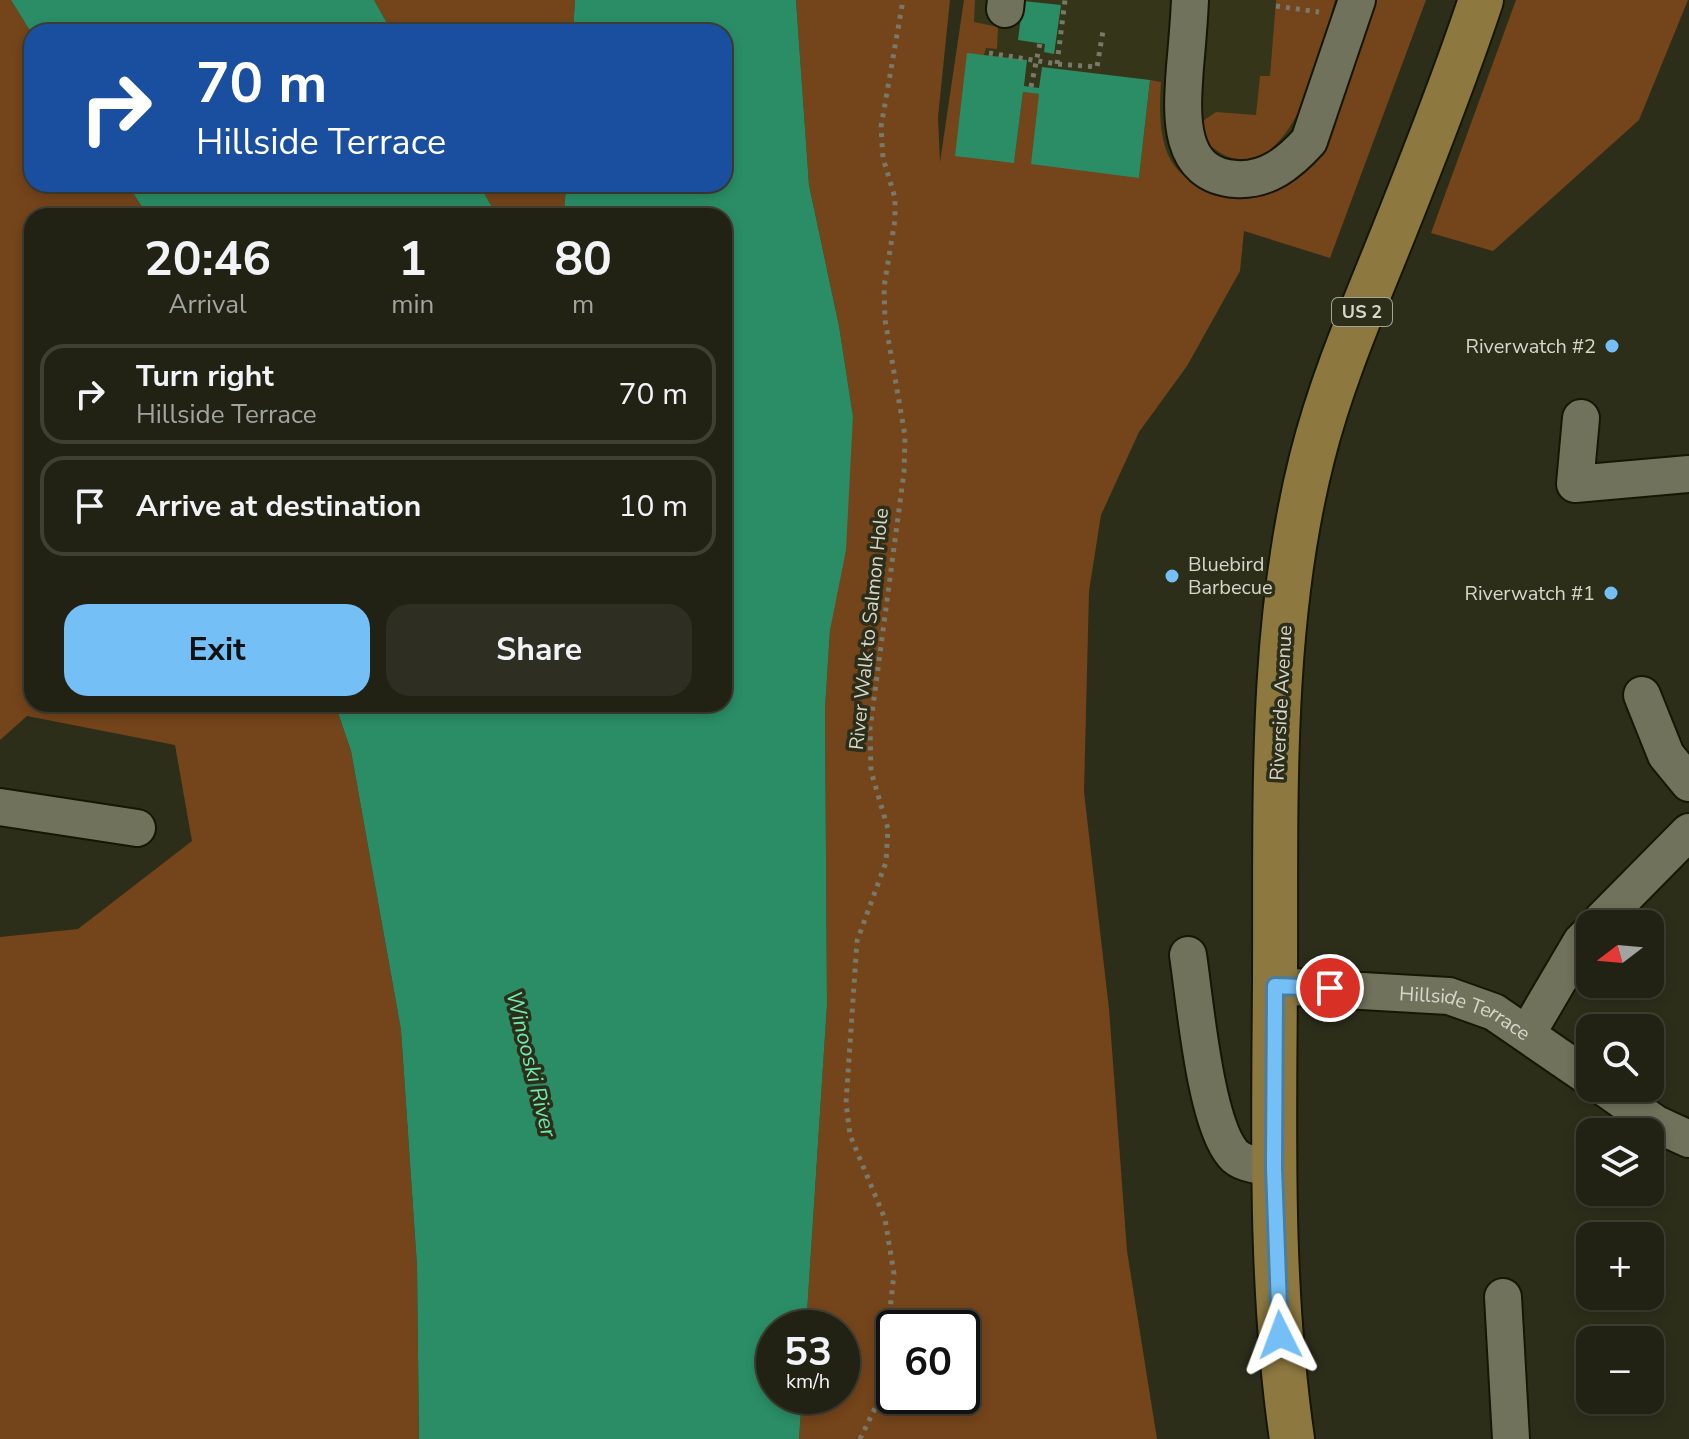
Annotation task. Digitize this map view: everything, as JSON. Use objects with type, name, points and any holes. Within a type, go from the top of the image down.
[{"type":"main road","name":"Riverside Avenue","points":[[1292,1439],[1280,1335],[1274,1168],[1280,682],[1290,568],[1302,500],[1336,376],[1425,156],[1481,0]]},
{"type":"street","points":[[1190,0],[1182,109],[1185,137],[1197,161],[1212,171],[1232,179],[1254,179],[1274,172],[1294,158],[1309,141],[1357,0]]},
{"type":"street","points":[[1581,418],[1575,484],[1689,474]]},
{"type":"street","points":[[1642,695],[1666,755],[1689,783]]},
{"type":"street","points":[[0,807],[137,828]]},
{"type":"street","points":[[1612,910],[1689,832]]},
{"type":"street","points":[[1527,1034],[1576,951]]},
{"type":"street","points":[[1188,955],[1208,1089],[1220,1130],[1233,1155],[1245,1162],[1274,1168]]},
{"type":"street","name":"Hillside Terrace","points":[[1275,986],[1449,996],[1494,1012],[1576,1068]]},
{"type":"street","points":[[1625,1102],[1656,1124],[1689,1139]]},
{"type":"street","points":[[1503,1297],[1511,1439]]},
{"type":"path","name":"River Walk to Salmon Hole","points":[[860,1439],[880,1398],[894,1274],[885,1219],[850,1135],[846,1103],[857,941],[886,862],[888,829],[871,771],[870,729],[904,472],[905,436],[885,320],[884,287],[895,220],[895,198],[883,158],[881,127],[903,0]]},
{"type":"path","points":[[1057,64],[1065,0]]},
{"type":"path","points":[[989,53],[1097,67],[1103,31]]},
{"type":"path","points":[[1031,87],[1040,43]]},
{"type":"shaded area","points":[[0,0],[11,0],[26,24],[24,192],[132,192],[143,208],[24,208],[24,712],[338,712],[351,751],[401,1030],[417,1266],[419,1439],[0,1439],[0,937],[78,929],[192,841],[175,745],[27,716],[0,740]]},
{"type":"shaded area","points":[[374,0],[575,0],[574,24],[388,24]]},
{"type":"shaded area","points":[[796,0],[950,0],[938,117],[940,162],[964,0],[975,0],[974,22],[998,27],[997,49],[986,48],[984,55],[967,54],[1014,163],[1023,92],[1039,94],[1139,178],[1150,80],[1161,82],[1163,138],[1173,164],[1183,174],[1201,183],[1277,185],[1371,0],[1426,0],[1330,258],[1244,231],[1240,271],[1187,366],[1139,432],[1101,515],[1089,591],[1084,792],[1109,1009],[1127,1251],[1157,1439],[799,1439],[801,1414],[860,1414],[860,1310],[807,1310],[827,1005],[825,709],[830,630],[853,416],[839,326],[809,185]]},
{"type":"shaded area","points":[[964,0],[1426,0],[1244,230],[940,169]]},
{"type":"shaded area","points":[[1276,0],[1335,0],[1314,74],[1290,127],[1274,146],[1255,158],[1232,158],[1205,143],[1203,121],[1216,112],[1256,115],[1260,76],[1270,76]]},
{"type":"shaded area","points":[[1516,0],[1688,0],[1639,120],[1493,251],[1431,233]]},
{"type":"shaded area","points":[[484,192],[566,192],[564,208],[492,208]]},
{"type":"water","points":[[11,0],[374,0],[388,24],[26,24]]},
{"type":"water","name":"Winooski River","points":[[575,0],[796,0],[809,185],[839,326],[853,416],[846,550],[830,630],[825,709],[827,1005],[807,1310],[756,1310],[756,1414],[801,1414],[799,1439],[419,1439],[417,1266],[401,1030],[351,751],[338,712],[732,712],[732,208],[564,208],[566,192],[732,192],[732,24],[574,24]]},
{"type":"water","points":[[1023,1],[1061,5],[1054,54],[1044,52],[1045,44],[1018,40]]},
{"type":"water","points":[[967,53],[1027,60],[1024,86],[1039,88],[1042,67],[1150,80],[1139,178],[1031,164],[1039,94],[1023,92],[1014,163],[955,156]]},
{"type":"water","points":[[132,192],[484,192],[492,208],[143,208]]},
{"type":"place","name":"Riverwatch #2","points":[[1612,346]]},
{"type":"place","name":"Bluebird Barbecue","points":[[1172,576]]},
{"type":"place","name":"Riverwatch #1","points":[[1611,593]]},
{"type":"route","points":[[1280,1335],[1274,1168],[1275,986],[1330,988]]}]
